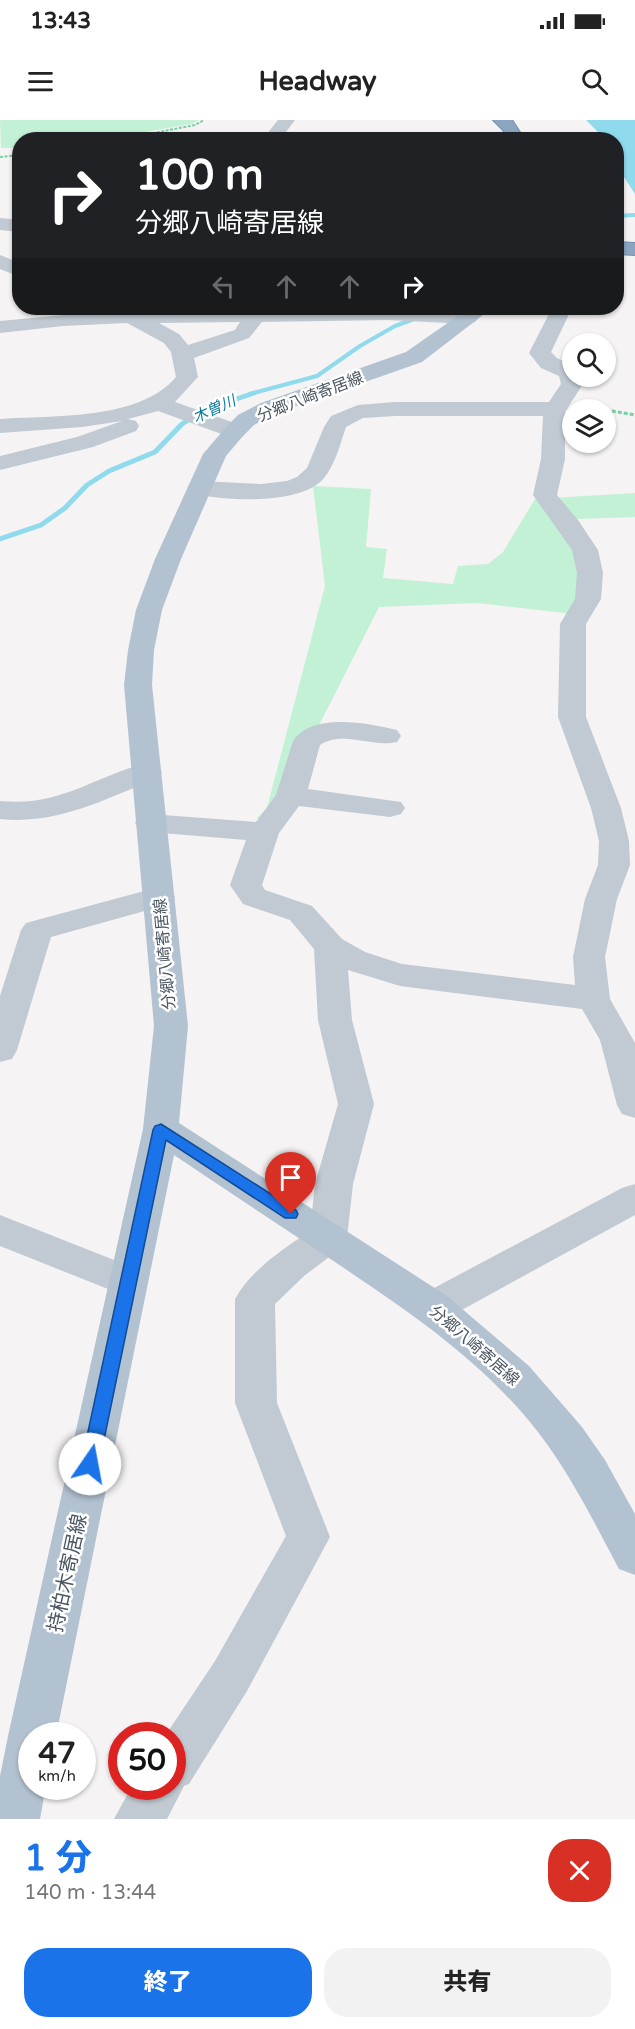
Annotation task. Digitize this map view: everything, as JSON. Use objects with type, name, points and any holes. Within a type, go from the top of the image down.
[{"type":"highway","points":[[501,120],[513,132]]},
{"type":"main road","name":"分郷八崎寄居線","points":[[464,315],[414,357],[222,427],[215,454],[168,559],[149,610],[141,650],[138,685],[171,1026],[161,1130],[433,1307],[467,1334],[532,1396],[583,1462],[635,1555]]},
{"type":"main road","name":"持柏木寄居線","points":[[35,1722],[161,1130]]},
{"type":"main road","name":"持柏木寄居線","points":[[15,1819],[19,1800]]},
{"type":"street","points":[[276,132],[286,120]]},
{"type":"street","points":[[0,327],[39,315]]},
{"type":"street","points":[[74,315],[139,317],[334,315]]},
{"type":"street","points":[[0,463],[85,442],[171,408],[179,388],[187,378],[184,354],[171,336],[132,315]]},
{"type":"street","points":[[199,488],[269,491],[290,489],[303,484],[316,474],[339,421],[358,412],[395,409],[554,409],[560,405],[572,384],[569,372],[549,363],[540,353],[559,315]]},
{"type":"street","points":[[184,354],[242,334],[256,316]]},
{"type":"street","points":[[0,426],[171,408],[222,427]]},
{"type":"street","points":[[554,409],[553,459],[545,495],[585,550],[590,573],[588,599],[573,624],[572,717],[606,808],[614,841],[614,865],[601,899],[589,957],[593,999],[617,1040],[635,1105]]},
{"type":"street","points":[[387,736],[340,731],[313,735],[307,741],[291,796],[264,832],[251,864],[246,885],[254,897],[302,913],[330,947],[353,960],[400,975],[593,999]]},
{"type":"street","points":[[0,810],[34,812],[52,808],[147,772]]},
{"type":"street","points":[[291,796],[390,807]]},
{"type":"street","points":[[150,823],[264,832]]},
{"type":"street","points":[[0,1050],[37,930],[159,897]]},
{"type":"street","points":[[186,1745],[231,1676],[308,1537],[256,1403],[255,1299],[290,1265],[328,1239],[334,1184],[356,1104],[335,1020],[330,947]]},
{"type":"street","points":[[433,1307],[635,1198]]},
{"type":"street","points":[[0,1230],[128,1282]]},
{"type":"street","points":[[139,1819],[151,1800]]},
{"type":"path","points":[[159,132],[195,125],[204,120]]},
{"type":"path","points":[[616,412],[635,415]]},
{"type":"green space","points":[[0,120],[199,120],[191,124],[145,132],[12,132],[12,148],[1,148]]},
{"type":"green space","points":[[313,486],[371,489],[366,547],[387,549],[383,578],[453,584],[458,566],[488,564],[503,552],[535,499],[635,493],[635,517],[577,519],[575,552],[585,591],[573,614],[477,603],[379,607],[277,808],[261,821],[257,818],[267,808],[325,586]]},
{"type":"water","points":[[586,120],[635,120],[635,194],[624,177],[624,132],[598,132]]},
{"type":"waterway","name":"木曽川","points":[[624,216],[635,215]]},
{"type":"waterway","name":"木曽川","points":[[250,394],[317,376],[360,346],[395,326],[417,318]]},
{"type":"waterway","name":"木曽川","points":[[0,539],[41,525],[65,508],[87,485],[109,471],[155,452],[182,424],[204,410],[254,393]]},
{"type":"route","points":[[90,1464],[161,1130],[291,1214]]}]
